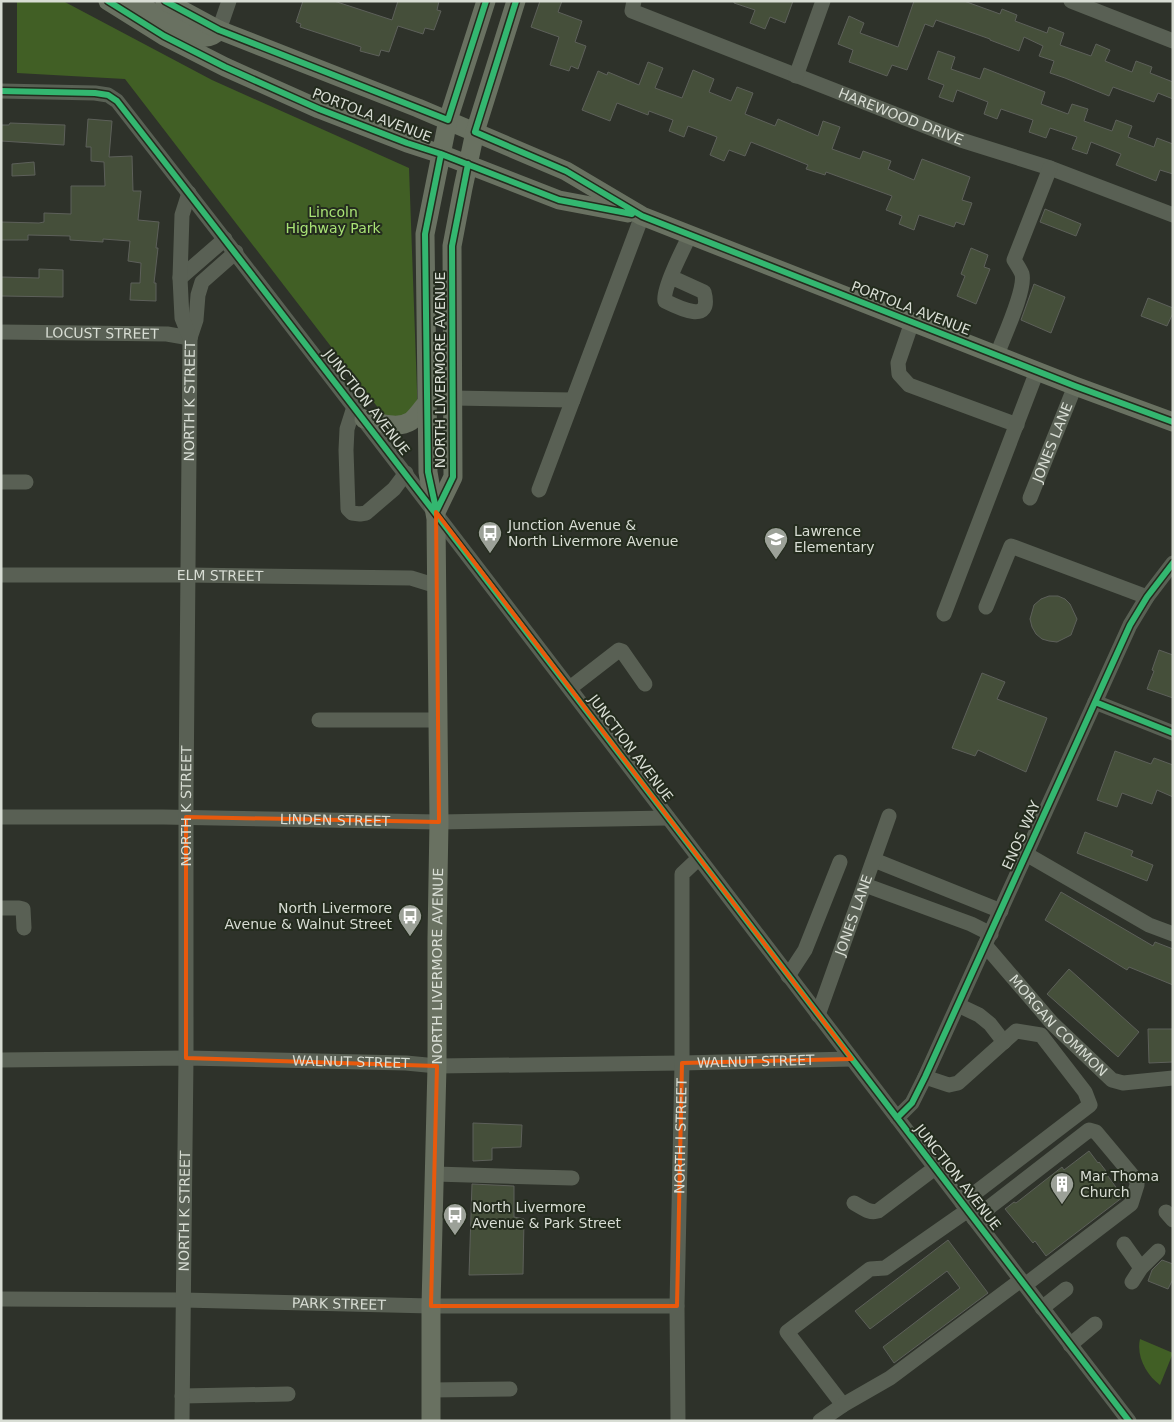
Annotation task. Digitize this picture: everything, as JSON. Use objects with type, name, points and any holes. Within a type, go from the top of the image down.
[{"type":"main road","name":"PORTOLA AVENUE","points":[[108,1],[164,36],[225,67],[320,109],[559,200],[642,216]]},
{"type":"main road","points":[[131,1],[136,2],[168,22],[200,37],[212,37],[219,30]]},
{"type":"main road","name":"PORTOLA AVENUE","points":[[166,1],[219,30],[448,120],[566,171],[642,216],[1075,386],[1173,422]]},
{"type":"main road","name":"NORTH LIVERMORE AVENUE","points":[[431,1421],[431,1306],[437,1066],[437,938],[440,822],[436,512],[428,472],[425,234],[448,120],[486,1]]},
{"type":"main road","name":"NORTH LIVERMORE AVENUE","points":[[436,512],[454,478],[452,246],[475,132],[516,1]]},
{"type":"main road","points":[[359,413],[394,426],[404,425],[413,420],[427,402]]},
{"type":"street","points":[[219,30],[229,1]]},
{"type":"street","points":[[796,76],[823,1]]},
{"type":"street","points":[[1071,1],[1173,40]]},
{"type":"street","name":"HAREWOOD DRIVE","points":[[633,6],[796,76],[961,140],[1050,168],[1173,215]]},
{"type":"street","name":"JUNCTION AVENUE","points":[[1,91],[95,92],[108,95],[117,101],[436,512],[1129,1421]]},
{"type":"street","points":[[997,355],[1019,297],[1022,282],[1022,275],[1014,260],[1050,168]]},
{"type":"street","name":"NORTH K STREET","points":[[182,1421],[190,338],[182,318],[180,278],[182,215],[189,193]]},
{"type":"street","points":[[539,490],[642,216]]},
{"type":"street","points":[[671,277],[690,235]]},
{"type":"street","points":[[180,278],[224,239]]},
{"type":"street","points":[[190,338],[196,320],[198,295],[202,282],[236,252]]},
{"type":"street","points":[[912,322],[898,363],[899,374],[908,385],[1017,425]]},
{"type":"street","name":"LOCUST STREET","points":[[1,332],[167,334],[190,338]]},
{"type":"street","points":[[944,614],[1038,371]]},
{"type":"street","name":"JONES LANE","points":[[1030,498],[1075,386]]},
{"type":"street","points":[[453,398],[573,400]]},
{"type":"street","points":[[359,413],[347,429],[348,508],[352,513],[366,513],[394,490],[406,473]]},
{"type":"street","points":[[1,482],[26,482]]},
{"type":"street","points":[[986,607],[1011,546],[1148,597]]},
{"type":"street","name":"ENOS WAY","points":[[897,1118],[912,1103],[925,1077],[1130,625],[1173,563]]},
{"type":"street","name":"ELM STREET","points":[[1,575],[411,578],[437,586]]},
{"type":"street","points":[[570,688],[619,650],[622,651],[645,684]]},
{"type":"street","points":[[1095,702],[1173,733]]},
{"type":"street","points":[[319,720],[438,720]]},
{"type":"street","name":"JONES LANE","points":[[818,1015],[889,816]]},
{"type":"street","name":"LINDEN STREET","points":[[1,817],[186,817],[440,822],[668,818]]},
{"type":"street","points":[[1026,854],[1149,925],[1173,934]]},
{"type":"street","name":"NORTH I STREET","points":[[678,1421],[677,1306],[682,1063],[682,874],[698,858]]},
{"type":"street","points":[[874,860],[1001,911]]},
{"type":"street","points":[[788,976],[805,950],[840,862]]},
{"type":"street","points":[[865,884],[971,924],[988,940]]},
{"type":"street","points":[[1,908],[23,909],[24,928]]},
{"type":"street","name":"MORGAN COMMON","points":[[988,940],[1052,1023],[1112,1080],[1123,1083],[1173,1078]]},
{"type":"street","points":[[958,1005],[979,1015],[990,1024],[1004,1042]]},
{"type":"street","points":[[925,1077],[949,1085],[958,1082],[1016,1031],[1041,1035],[1085,1092],[1090,1105],[968,1211]]},
{"type":"street","name":"WALNUT STREET","points":[[1,1060],[186,1058],[406,1063],[437,1066],[852,1059]]},
{"type":"street","points":[[820,1421],[843,1405],[890,1378],[1131,1204],[1137,1181],[1096,1132],[1089,1130],[885,1268],[870,1269],[787,1332],[843,1405]]},
{"type":"street","points":[[854,1204],[869,1212],[878,1211],[935,1168]]},
{"type":"street","points":[[434,1174],[572,1178]]},
{"type":"street","points":[[1124,1244],[1142,1268]]},
{"type":"street","points":[[1132,1282],[1158,1251]]},
{"type":"street","points":[[1042,1308],[1066,1289]]},
{"type":"street","name":"PARK STREET","points":[[1,1299],[183,1300],[431,1306],[677,1306]]},
{"type":"street","points":[[1070,1345],[1095,1324]]},
{"type":"street","points":[[431,1390],[510,1389]]},
{"type":"street","points":[[182,1396],[288,1394]]},
{"type":"highlighted area","points":[[436,512],[852,1059],[682,1063],[677,1306],[431,1306],[437,1066],[186,1058],[186,817],[439,822]]},
{"type":"green space","name":"Lincoln Highway Park","points":[[17,1],[63,1],[212,80],[409,168],[418,418],[396,431],[125,79],[17,73]]},
{"type":"green space","points":[[1140,1339],[1173,1353],[1160,1385],[1147,1371],[1141,1359]]},
{"type":"building","points":[[303,1],[334,1],[392,20],[398,1],[439,1],[437,10],[441,11],[434,30],[425,28],[423,34],[398,26],[389,52],[381,50],[379,56],[360,51],[361,47],[300,27],[301,24],[296,22]]},
{"type":"building","points":[[540,1],[562,1],[558,12],[582,21],[575,42],[586,46],[578,69],[571,66],[569,71],[550,65],[559,37],[531,27]]},
{"type":"building","points":[[734,1],[793,1],[785,23],[770,17],[765,29],[750,23],[755,10],[734,3]]},
{"type":"building","points":[[914,1],[964,1],[1000,14],[1002,9],[1017,15],[1015,21],[1047,33],[1049,27],[1064,33],[1060,45],[1091,56],[1096,44],[1110,50],[1105,61],[1132,72],[1136,61],[1152,67],[1150,73],[1173,82],[1173,99],[1158,93],[1154,102],[1113,87],[1109,96],[1050,73],[1054,61],[1039,56],[1043,46],[1024,37],[1019,51],[936,20],[933,27],[925,24],[907,70],[892,65],[887,76],[849,62],[853,50],[838,44],[849,16],[864,23],[860,33],[898,47]]},
{"type":"building","points":[[938,51],[955,57],[951,69],[980,79],[984,68],[1045,92],[1041,104],[1068,114],[1072,104],[1088,109],[1084,121],[1112,131],[1116,120],[1132,126],[1128,137],[1154,147],[1157,138],[1173,144],[1173,174],[1160,170],[1156,181],[1116,165],[1121,154],[1091,142],[1087,154],[1072,149],[1077,137],[1050,128],[1046,138],[1029,132],[1033,120],[1001,109],[997,119],[984,114],[988,102],[957,90],[953,102],[939,97],[944,85],[928,79]]},
{"type":"building","points":[[648,62],[663,68],[655,88],[682,98],[693,70],[714,79],[709,92],[731,101],[737,87],[753,93],[745,114],[775,126],[778,119],[818,136],[823,121],[840,127],[832,149],[860,159],[863,151],[891,161],[888,169],[914,180],[922,159],[970,177],[962,200],[972,203],[964,225],[956,222],[954,227],[919,215],[914,230],[899,224],[902,216],[886,210],[892,196],[826,172],[825,175],[806,169],[808,165],[751,142],[745,156],[729,150],[724,161],[710,155],[717,137],[688,126],[684,137],[669,131],[673,120],[649,111],[648,115],[617,103],[610,121],[582,110],[598,71],[607,75],[608,72],[639,85]]},
{"type":"building","points":[[88,119],[112,121],[109,157],[132,156],[133,191],[141,191],[138,220],[159,222],[154,283],[156,283],[156,301],[130,300],[131,283],[140,283],[141,263],[128,261],[130,241],[103,239],[103,242],[70,240],[70,236],[28,235],[28,240],[1,240],[1,222],[39,223],[44,222],[44,213],[71,214],[71,186],[105,186],[104,162],[91,161],[91,147],[86,147]]},
{"type":"building","points":[[10,123],[65,125],[64,145],[1,141],[1,125],[9,125]]},
{"type":"building","points":[[34,162],[35,175],[12,176],[12,164]]},
{"type":"building","points":[[1045,209],[1081,224],[1076,236],[1040,222]]},
{"type":"building","points":[[971,248],[988,255],[984,267],[990,269],[976,304],[957,296],[965,276],[961,274]]},
{"type":"building","points":[[39,269],[63,270],[63,297],[1,296],[1,277],[39,278]]},
{"type":"building","points":[[1034,284],[1065,297],[1051,333],[1021,320]]},
{"type":"building","points":[[1148,298],[1173,308],[1173,313],[1167,326],[1141,316]]},
{"type":"building","points":[[1049,596],[1058,596],[1065,599],[1070,604],[1077,619],[1071,635],[1057,642],[1042,639],[1036,634],[1030,619],[1034,605],[1041,599]]},
{"type":"building","points":[[1159,650],[1173,655],[1173,698],[1147,689]]},
{"type":"building","points":[[982,673],[1005,682],[997,699],[1047,718],[1026,772],[978,750],[975,756],[952,748]]},
{"type":"building","points":[[1115,751],[1151,764],[1154,758],[1173,765],[1173,797],[1157,790],[1152,804],[1122,793],[1117,807],[1097,800]]},
{"type":"building","points":[[1085,832],[1133,851],[1131,856],[1153,865],[1147,881],[1077,853]]},
{"type":"building","points":[[1061,892],[1153,946],[1155,942],[1173,949],[1173,985],[1129,967],[1127,970],[1045,920]]},
{"type":"building","points":[[1069,969],[1139,1032],[1118,1057],[1047,994]]},
{"type":"building","points":[[1148,1029],[1173,1029],[1173,1062],[1149,1063]]},
{"type":"building","points":[[473,1123],[522,1125],[521,1147],[492,1148],[492,1160],[473,1161]]},
{"type":"building","name":"Mar Thoma Church","points":[[1089,1151],[1106,1171],[1123,1197],[1046,1256],[1035,1241],[1033,1243],[1005,1209],[1014,1202],[1016,1203],[1062,1167],[1064,1170]]},
{"type":"building","points":[[472,1184],[514,1186],[514,1217],[524,1219],[523,1274],[469,1275]]},
{"type":"building","points":[[948,1240],[988,1293],[894,1363],[883,1347],[960,1288],[947,1271],[870,1329],[855,1311]]},
{"type":"building","points":[[1162,1260],[1173,1264],[1173,1279],[1168,1289],[1148,1281],[1152,1270]]},
{"type":"cycle path","points":[[108,1],[164,36],[225,67],[319,109],[559,200],[632,214]]},
{"type":"cycle path","points":[[165,1],[219,30],[448,120],[486,1]]},
{"type":"cycle path","points":[[516,1],[475,132],[566,171],[642,216],[1075,386],[1173,422]]},
{"type":"cycle path","points":[[1,91],[95,93],[108,95],[117,101],[245,265],[1129,1421]]},
{"type":"cycle path","points":[[436,509],[428,472],[425,234],[441,154]]},
{"type":"cycle path","points":[[436,512],[453,477],[452,246],[468,164]]},
{"type":"cycle path","points":[[897,1118],[912,1103],[925,1077],[1130,625],[1147,597],[1173,563]]},
{"type":"cycle path","points":[[1095,702],[1173,733]]},
{"type":"place","name":"Junction Avenue & North Livermore Avenue","points":[[490,554]]},
{"type":"place","name":"Lawrence Elementary","points":[[776,560]]},
{"type":"place","name":"North Livermore Avenue & Walnut Street","points":[[410,937]]},
{"type":"place","name":"Mar Thoma Church","points":[[1062,1205]]},
{"type":"place","name":"North Livermore Avenue & Park Street","points":[[455,1236]]}]
